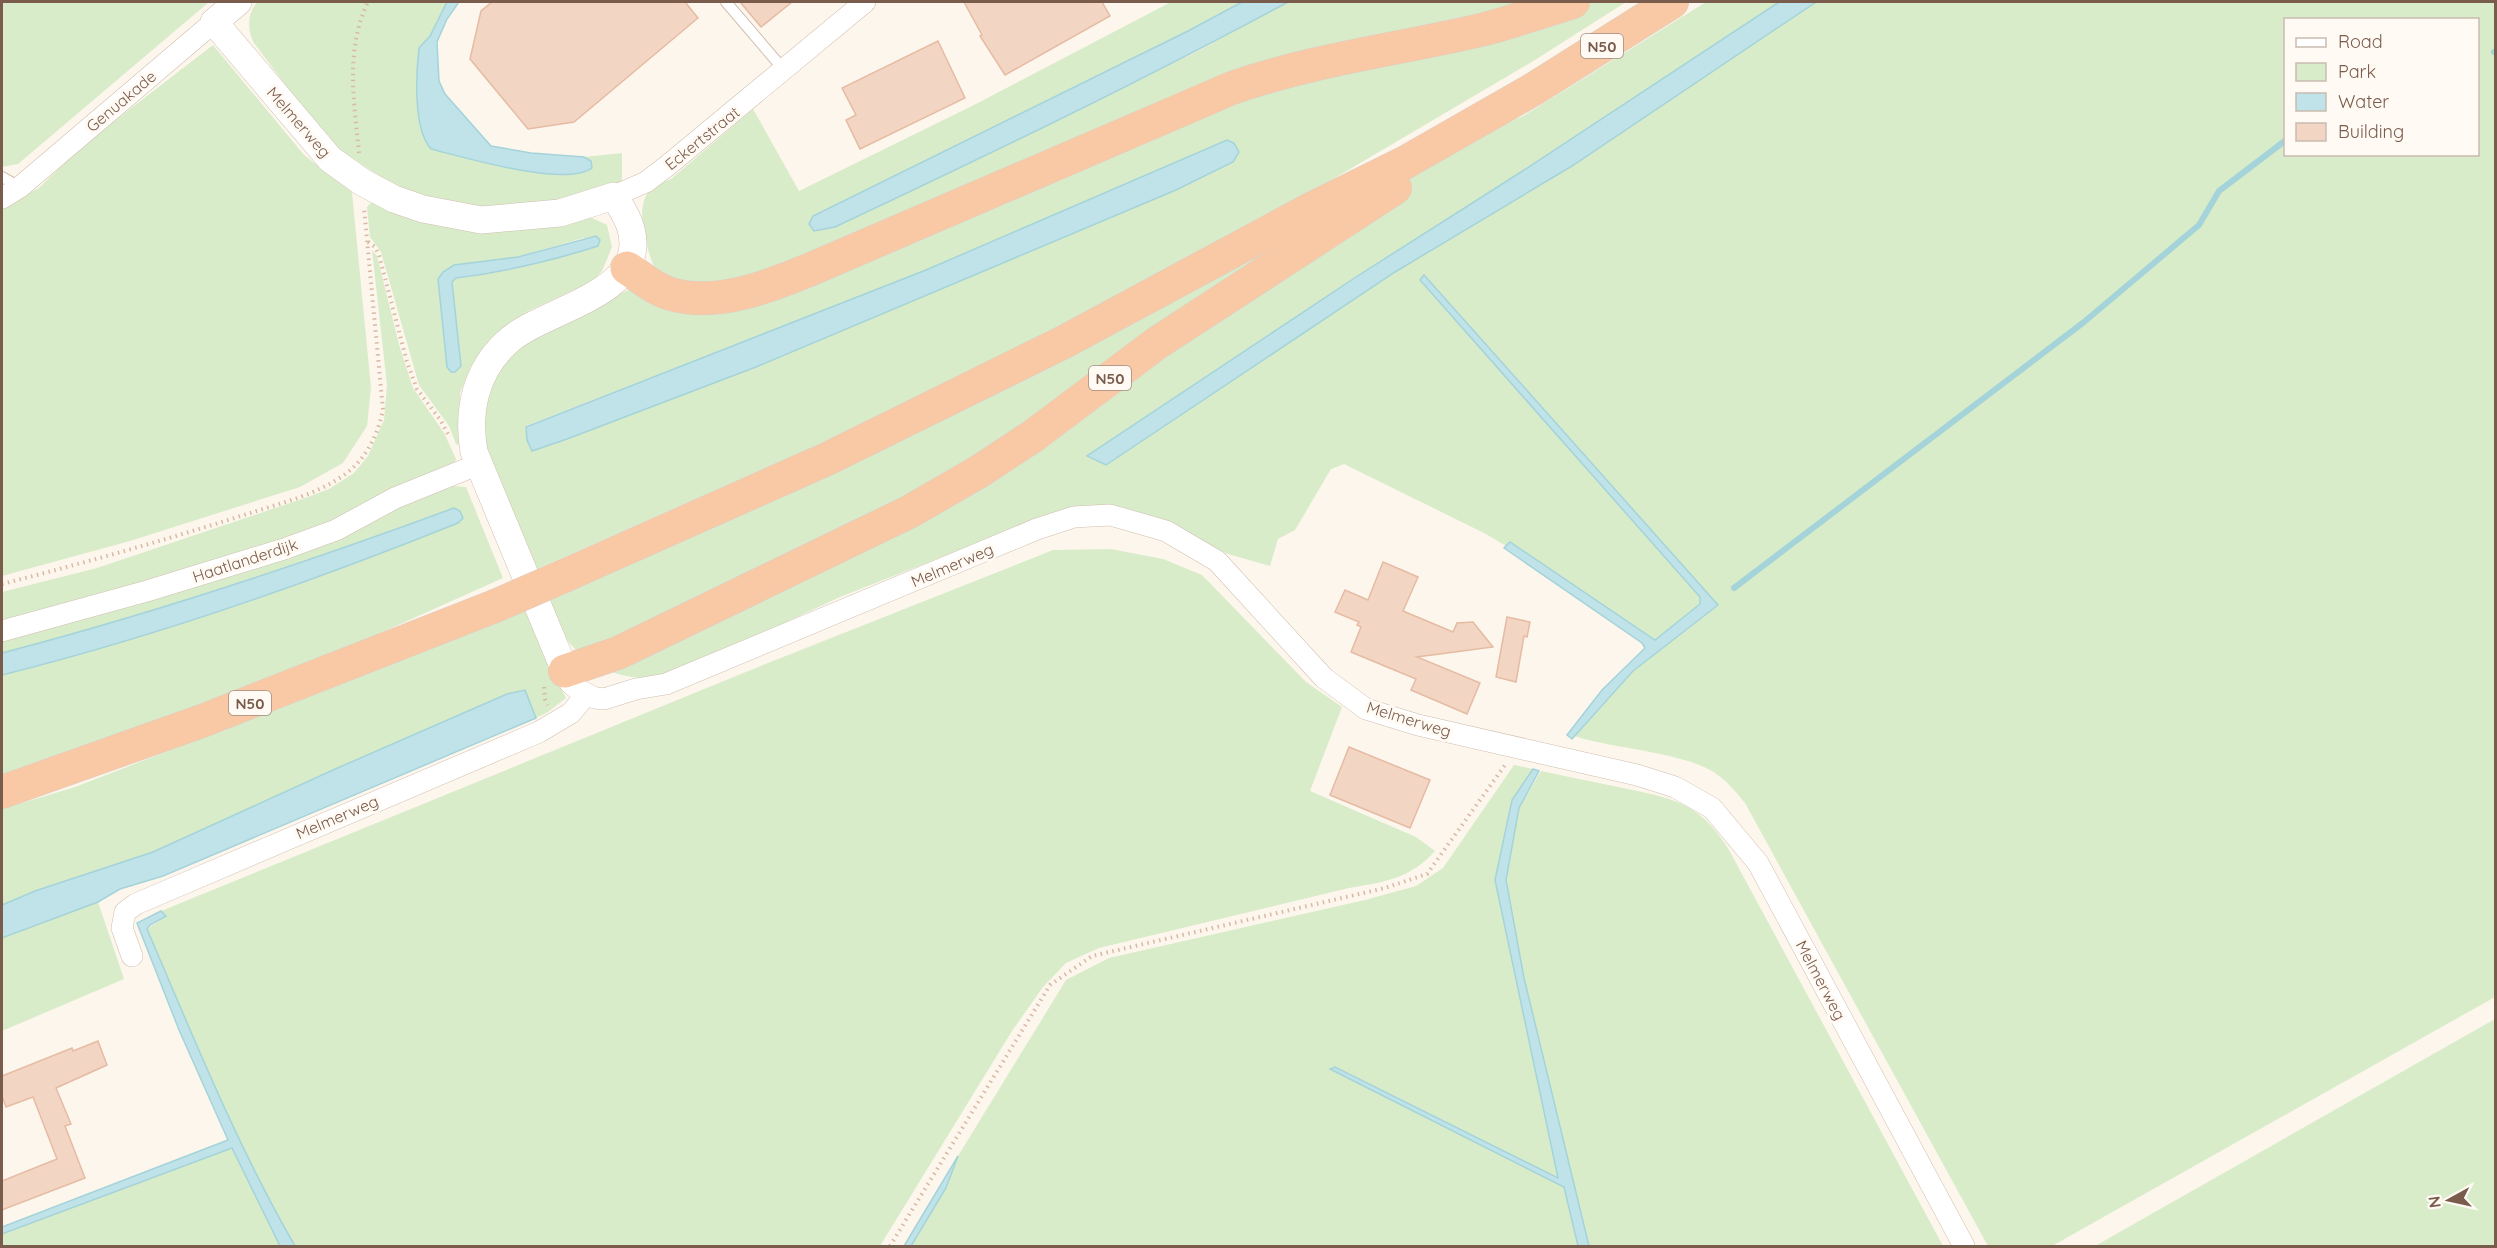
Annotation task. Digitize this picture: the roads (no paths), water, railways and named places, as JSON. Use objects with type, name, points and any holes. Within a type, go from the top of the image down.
[{"type":"highway","points":[[627,268],[657,288],[670,294],[686,297],[715,297],[759,289],[816,267],[1232,88],[1275,73],[1486,28],[1573,2]]},
{"type":"highway","name":"N50","points":[[1311,209],[1393,152],[1636,2]]},
{"type":"highway","name":"N50","points":[[2,792],[214,717],[495,606],[741,499],[916,416],[1064,342],[1311,209],[1406,162],[1532,90],[1672,2]]},
{"type":"highway","name":"N50","points":[[565,672],[618,653],[909,512],[953,488],[1033,436],[1148,349],[1203,312],[1513,112],[1532,90]]},
{"type":"street","name":"Genuakade","points":[[2,198],[11,182],[238,2]]},
{"type":"street","name":"Eckertstraat","points":[[614,196],[653,177],[784,70],[853,5]]},
{"type":"street","name":"Melmerweg","points":[[214,22],[330,159],[362,182],[394,199],[423,209],[481,220],[560,213],[614,196]]},
{"type":"street","points":[[586,695],[570,682],[565,672],[479,464],[471,433],[471,414],[476,391],[490,362],[507,342],[517,334],[616,282],[627,268],[633,244],[632,236],[627,219],[614,196]]},
{"type":"street","name":"Haatlanderdijk","points":[[2,631],[147,591],[284,549],[336,530],[395,498],[479,464]]},
{"type":"street","name":"Melmerweg","points":[[132,956],[122,928],[125,912],[136,904],[539,732],[571,713],[586,695],[604,699],[682,679],[1037,529],[1074,516],[1110,515],[1166,531],[1217,561],[1324,678],[1366,709],[1418,725],[1637,775],[1676,787],[1712,808],[1758,862],[1964,1246]]},
{"type":"lane","points":[[726,2],[784,70]]},
{"type":"water","points":[[447,2],[459,2],[447,19],[437,42],[439,81],[445,94],[491,146],[531,153],[584,157],[591,161],[592,168],[579,173],[561,175],[539,173],[489,164],[431,149],[421,128],[417,101],[419,48],[430,36]]},
{"type":"water","points":[[1242,2],[1288,2],[1063,118],[835,227],[814,231],[809,224],[813,216],[1188,31]]},
{"type":"water","points":[[1779,2],[1816,2],[1572,166],[1395,272],[1106,465],[1087,456],[1356,277],[1521,172]]},
{"type":"water","points":[[1227,140],[1234,143],[1239,152],[1233,162],[1176,190],[756,367],[532,451],[527,440],[526,427],[926,270]]},
{"type":"water","points":[[596,236],[600,240],[598,246],[510,269],[456,278],[452,282],[461,366],[455,372],[451,372],[447,367],[438,279],[443,272],[454,265],[518,257]]},
{"type":"water","points":[[1424,275],[1718,605],[1633,671],[1572,739],[1567,735],[1602,690],[1645,648],[1642,643],[1504,548],[1510,542],[1655,640],[1700,604],[1700,597],[1420,280]]},
{"type":"water","points":[[454,508],[460,511],[463,518],[458,523],[346,567],[176,626],[2,675],[2,653],[230,586]]},
{"type":"water","points":[[525,690],[536,718],[163,876],[120,889],[98,902],[2,938],[2,905],[35,891],[153,852],[507,694]]},
{"type":"water","points":[[1533,769],[1539,771],[1519,808],[1506,880],[1524,978],[1589,1246],[1578,1246],[1564,1187],[1330,1069],[1335,1067],[1558,1178],[1495,880],[1512,800]]},
{"type":"water","points":[[161,911],[166,916],[147,929],[235,1130],[295,1246],[280,1246],[232,1148],[2,1234],[2,1227],[228,1140],[179,1030],[137,923]]},
{"type":"water","points":[[958,1156],[946,1188],[911,1246],[904,1246]]},
{"type":"waterway","points":[[1734,588],[2084,322],[2199,225],[2219,191],[2284,142]]}]
